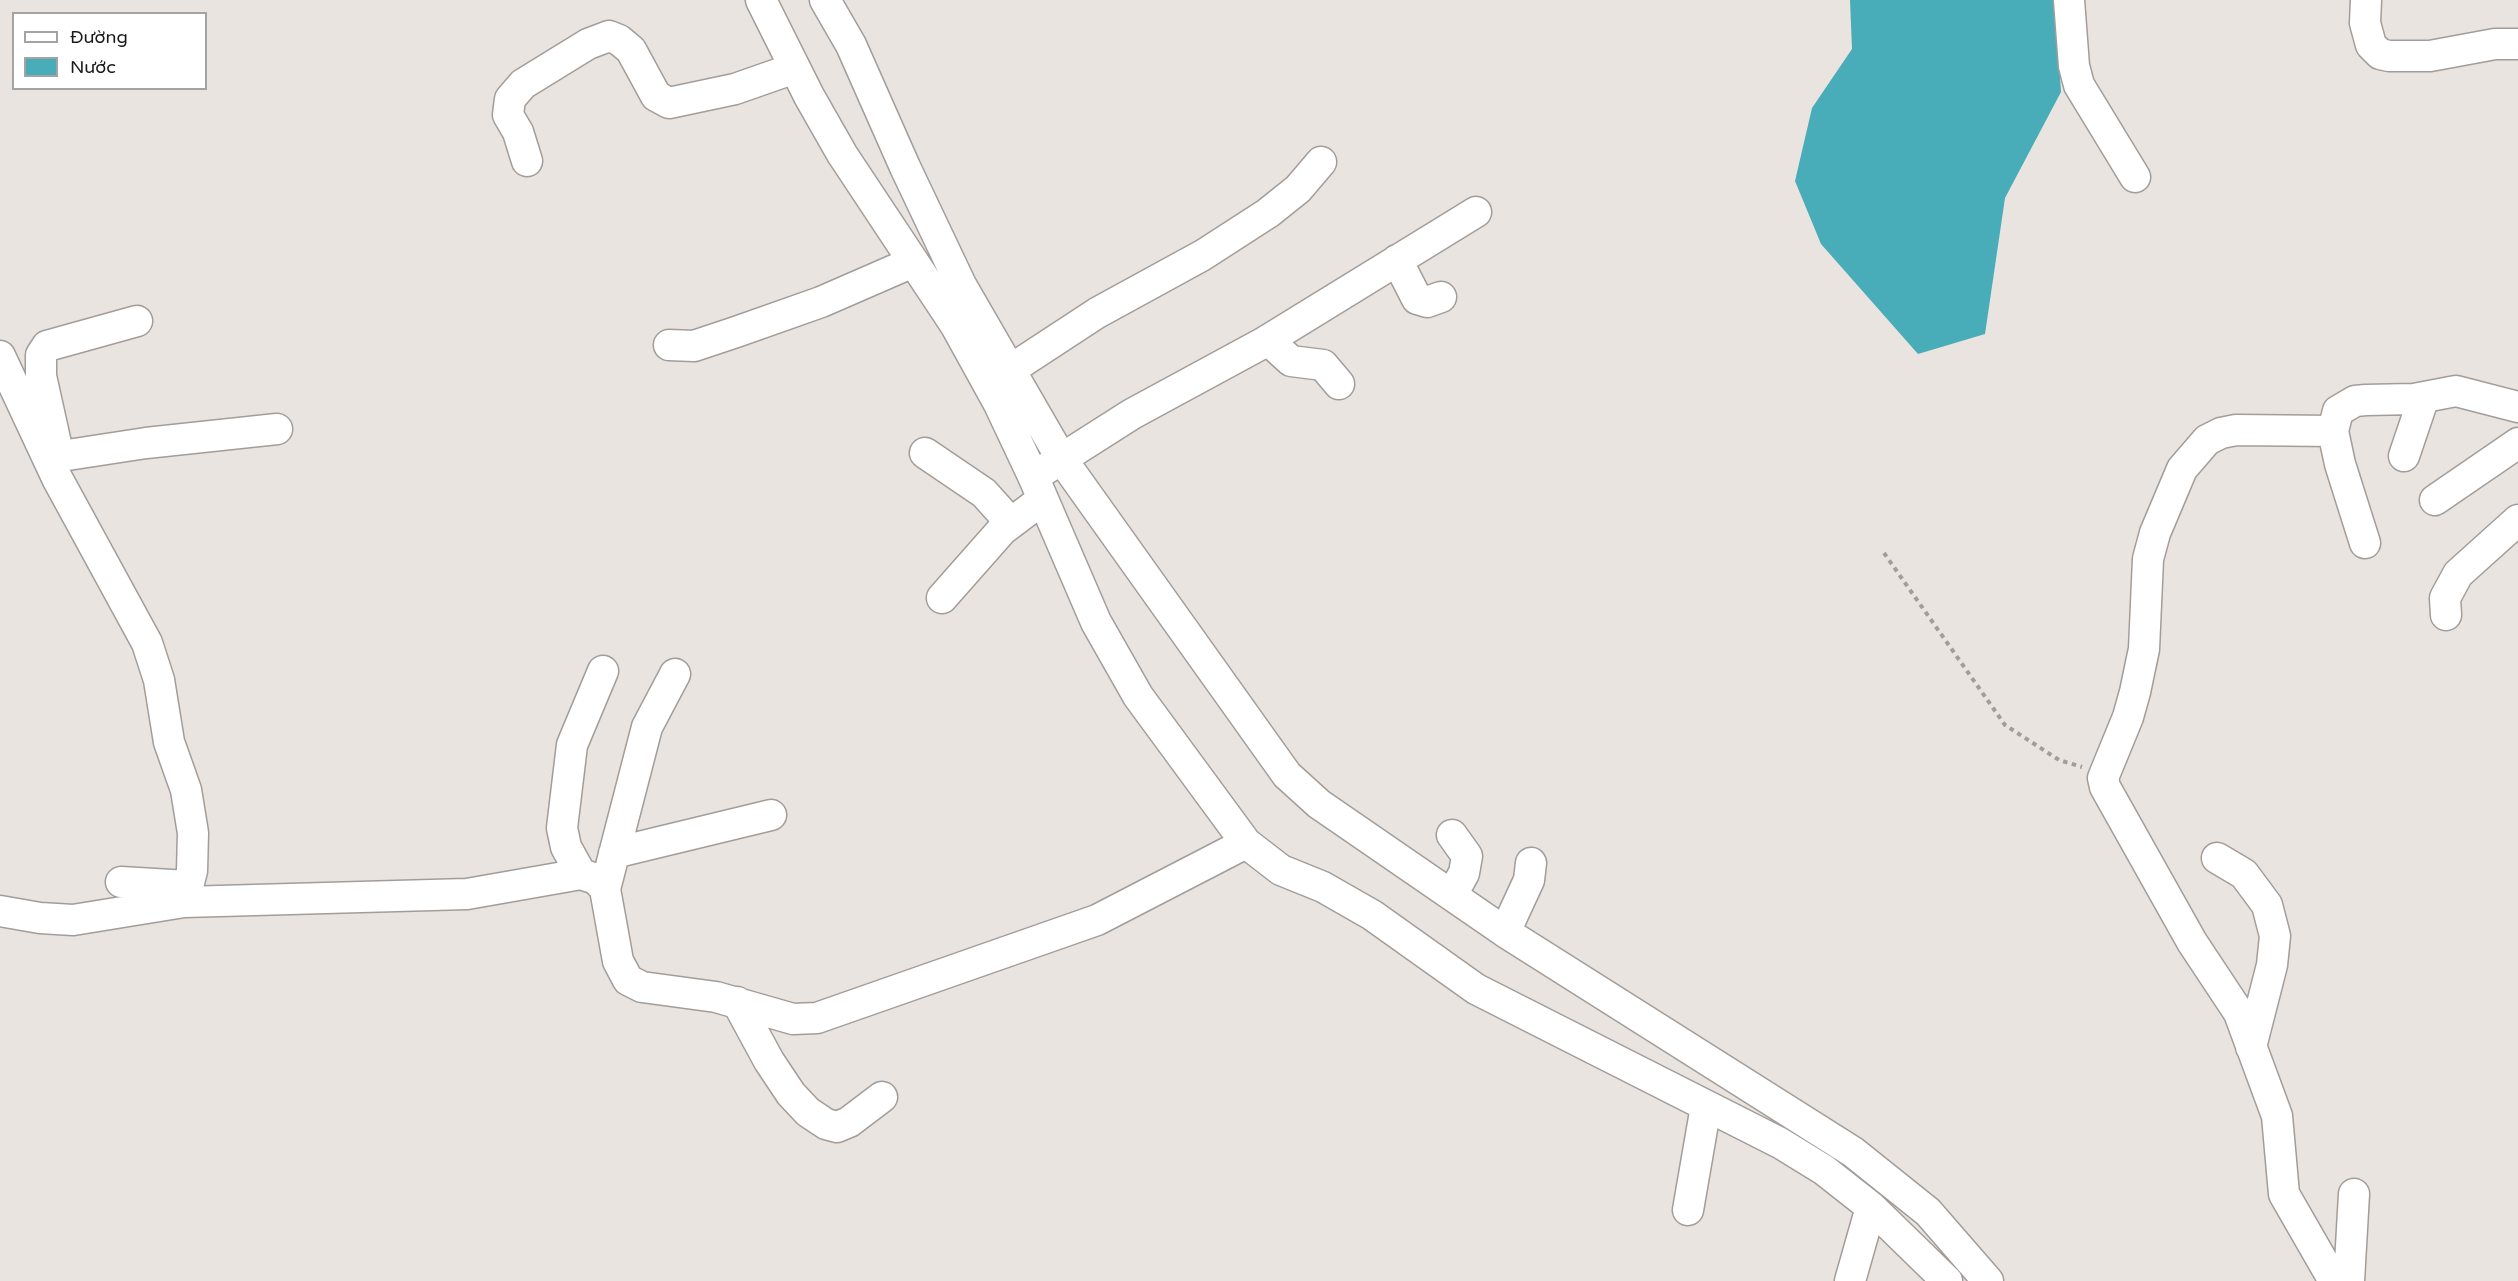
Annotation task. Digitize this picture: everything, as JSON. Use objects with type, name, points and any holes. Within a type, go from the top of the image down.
[{"type":"street","points":[[761,0],[842,154],[956,326],[999,404],[1047,473],[1287,775],[1320,804],[1505,932],[1853,1152],[1929,1212],[1988,1281]]},
{"type":"street","points":[[825,0],[851,45],[961,285],[1010,370],[1096,622],[1138,696],[1246,843],[1281,870],[1323,886],[1372,915],[1476,989],[1780,1143],[1824,1170],[1871,1207],[1947,1281]]},
{"type":"street","points":[[2069,0],[2074,66],[2079,85],[2135,177]]},
{"type":"street","points":[[2366,0],[2366,23],[2371,45],[2380,54],[2430,56],[2495,44],[2518,44]]},
{"type":"street","points":[[527,161],[518,132],[508,115],[510,99],[523,84],[588,44],[609,36],[619,40],[631,50],[656,96],[669,104],[735,88],[795,68]]},
{"type":"street","points":[[1010,370],[1097,313],[1203,255],[1268,213],[1298,189],[1321,162]]},
{"type":"street","points":[[942,598],[1002,530],[1011,523],[1047,473],[1132,414],[1269,340],[1476,212]]},
{"type":"street","points":[[1397,260],[1417,299],[1427,302],[1441,297]]},
{"type":"street","points":[[669,345],[694,346],[736,332],[821,303],[913,262]]},
{"type":"street","points":[[53,457],[41,376],[41,355],[47,346],[137,321]]},
{"type":"street","points":[[1269,340],[1291,361],[1323,365],[1339,384]]},
{"type":"street","points":[[0,356],[150,652],[159,680],[169,742],[186,790],[193,833],[192,871],[186,894]]},
{"type":"street","points":[[2365,543],[2340,464],[2333,431],[2338,411],[2355,402],[2424,397],[2456,391],[2518,406]]},
{"type":"street","points":[[2404,456],[2424,397]]},
{"type":"street","points":[[53,457],[146,443],[277,429]]},
{"type":"street","points":[[2333,431],[2236,430],[2221,433],[2207,440],[2182,469],[2155,533],[2148,559],[2144,649],[2128,717],[2104,772],[2105,787],[2192,942],[2239,1013],[2277,1116],[2284,1194],[2334,1281]]},
{"type":"street","points":[[2435,500],[2518,443]]},
{"type":"street","points":[[925,453],[984,493],[1011,523]]},
{"type":"street","points":[[2446,615],[2445,598],[2458,574],[2518,520]]},
{"type":"street","points":[[603,670],[572,745],[561,828],[566,847],[593,882],[618,961],[628,980],[642,987],[737,1002],[793,1019],[817,1018],[1097,920],[1246,843]]},
{"type":"street","points":[[121,882],[186,894],[467,894],[593,882],[614,853],[647,727],[675,674]]},
{"type":"street","points":[[614,853],[771,815]]},
{"type":"street","points":[[1452,835],[1464,850],[1467,863],[1452,896]]},
{"type":"street","points":[[2217,858],[2244,874],[2267,905],[2275,936],[2272,965],[2251,1047]]},
{"type":"street","points":[[1505,932],[1529,880],[1531,863]]},
{"type":"street","points":[[0,910],[40,918],[73,920],[186,894]]},
{"type":"street","points":[[737,1002],[769,1061],[791,1094],[808,1112],[826,1124],[837,1127],[849,1122],[882,1097]]},
{"type":"street","points":[[1688,1210],[1706,1106]]},
{"type":"street","points":[[2349,1281],[2354,1194]]},
{"type":"street","points":[[1850,1281],[1871,1207]]},
{"type":"path","points":[[1884,553],[2005,725],[2059,760],[2104,772]]},
{"type":"water","points":[[1850,0],[2055,0],[2061,92],[2005,198],[1985,334],[1918,354],[1821,244],[1795,181],[1812,108],[1852,49]]}]
